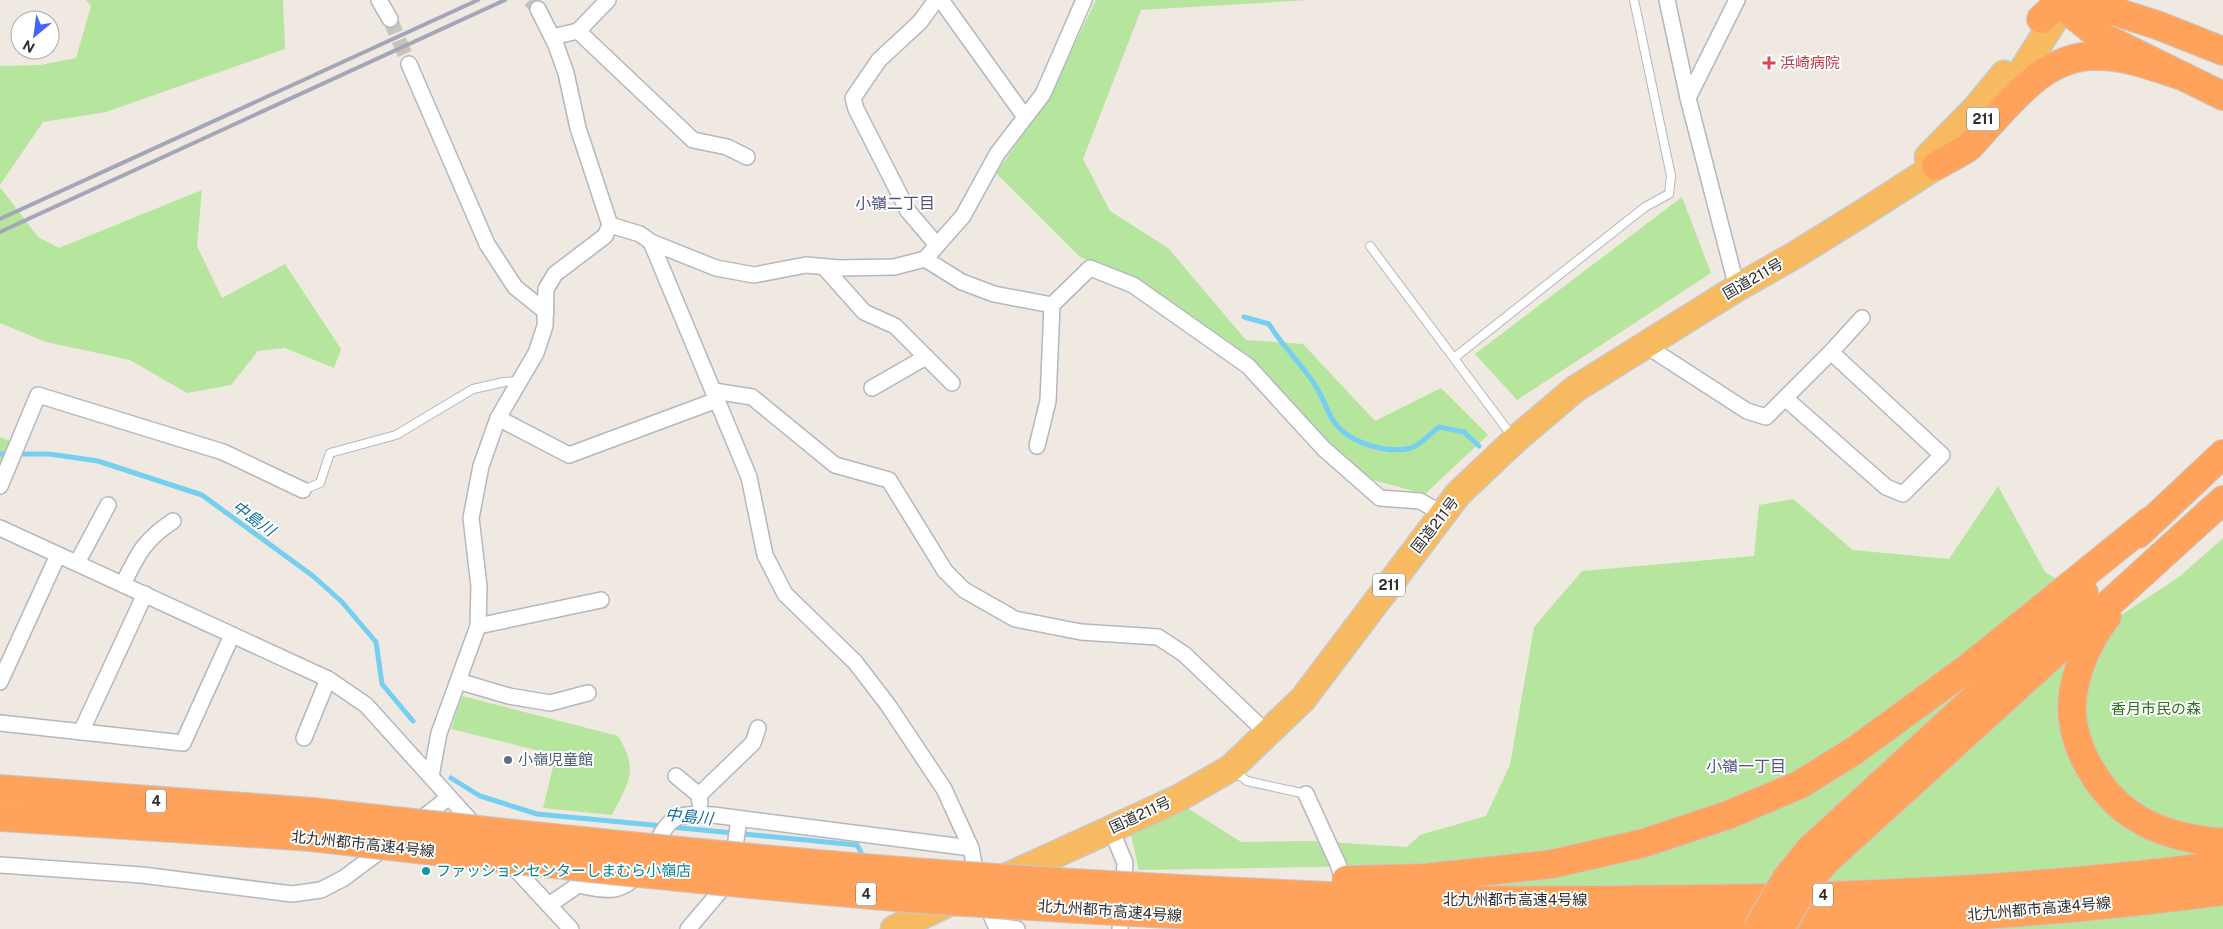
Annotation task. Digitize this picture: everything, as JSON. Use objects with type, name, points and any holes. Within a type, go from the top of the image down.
[{"type":"highway","points":[[2142,0],[2157,11],[2223,47]]},
{"type":"highway","points":[[2058,4],[2085,2],[2223,51]]},
{"type":"highway","points":[[2058,4],[2097,34],[2223,96]]},
{"type":"highway","name":"国道211号","points":[[894,929],[1177,799],[1231,768],[1303,699],[1458,494],[1515,440],[1575,389],[1737,288],[1796,255],[1936,166],[1981,122],[2006,92],[2030,59],[2058,4]]},
{"type":"highway","name":"国道211号","points":[[1869,209],[1942,144],[1976,108],[2000,80],[2058,4]]},
{"type":"highway","points":[[1936,166],[1969,147],[2028,84],[2048,69],[2070,59],[2093,56],[2114,57],[2138,61],[2182,76]]},
{"type":"highway","points":[[1423,889],[1552,864],[1644,843],[1728,815],[1799,785],[1854,751],[1939,690],[2150,521],[2220,458]]},
{"type":"highway","points":[[1757,929],[1786,879],[1817,856],[2158,560],[2223,500]]},
{"type":"highway","points":[[1780,929],[1805,886],[1817,856],[2049,630],[2150,521]]},
{"type":"highway","points":[[2158,560],[2118,604],[2089,644],[2080,668],[2072,704],[2077,739],[2095,776],[2109,795],[2136,818],[2169,832],[2203,841],[2223,842]]},
{"type":"highway","name":"北九州都市高速4号線","points":[[0,789],[312,825],[602,871],[909,898],[1149,914],[1431,928],[1728,926],[1912,919],[2051,910],[2223,891]]},
{"type":"highway","name":"北九州都市高速4号線","points":[[0,817],[312,825],[612,844],[912,872],[1160,889],[1423,889],[1668,899],[1913,892],[2065,883],[2223,865]]},
{"type":"street","points":[[379,0],[390,19]]},
{"type":"street","points":[[552,37],[578,31],[608,0]]},
{"type":"street","points":[[936,0],[920,22],[880,60],[853,98],[856,109],[908,211],[937,245]]},
{"type":"street","points":[[941,0],[1025,118]]},
{"type":"street","points":[[610,225],[640,234],[651,242],[716,268],[754,275],[806,265],[894,268],[925,259],[963,216],[997,154],[1043,94],[1084,0]]},
{"type":"street","points":[[1667,0],[1688,98],[1737,288]]},
{"type":"street","points":[[1688,98],[1737,0]]},
{"type":"street","points":[[430,776],[439,733],[478,626],[479,586],[471,518],[481,466],[498,418],[536,353],[546,326],[546,289],[555,274],[605,236],[610,225],[578,128],[566,73],[552,37],[538,9]]},
{"type":"street","points":[[578,31],[694,140],[727,148],[747,157]]},
{"type":"street","points":[[410,64],[486,244],[515,287],[546,312]]},
{"type":"street","points":[[651,242],[749,477],[765,554],[785,594],[855,662],[888,705],[944,789],[971,848],[979,889],[996,926],[1017,929]]},
{"type":"street","points":[[925,259],[962,282],[994,294],[1052,305]]},
{"type":"street","points":[[824,266],[864,312],[895,326],[952,383]]},
{"type":"street","points":[[1037,446],[1048,401],[1052,305],[1090,268],[1133,285],[1248,366],[1324,449],[1380,498],[1420,502],[1443,514]]},
{"type":"street","points":[[1645,345],[1746,411],[1766,417],[1862,318]]},
{"type":"street","points":[[1786,398],[1886,487],[1903,494],[1942,456],[1831,352]]},
{"type":"street","points":[[872,388],[926,357]]},
{"type":"street","points":[[0,486],[38,395],[223,452],[304,490]]},
{"type":"street","points":[[498,418],[570,456],[716,395],[752,396],[835,465],[889,480],[945,572],[964,590],[1015,620],[1080,632],[1158,637],[1184,654],[1268,734]]},
{"type":"street","points":[[77,563],[108,505]]},
{"type":"street","points":[[123,584],[140,550],[155,532],[173,521]]},
{"type":"street","points":[[0,528],[328,679],[366,705],[571,929]]},
{"type":"street","points":[[0,682],[58,555]]},
{"type":"street","points":[[81,732],[145,594]]},
{"type":"street","points":[[478,626],[602,600]]},
{"type":"street","points":[[0,723],[183,743],[232,635]]},
{"type":"street","points":[[304,738],[328,679]]},
{"type":"street","points":[[458,681],[509,696],[550,702],[588,693]]},
{"type":"street","points":[[699,795],[753,743],[758,728]]},
{"type":"street","points":[[676,776],[699,795],[702,815]]},
{"type":"street","points":[[1306,794],[1338,864],[1357,929]]},
{"type":"street","points":[[0,865],[142,875],[292,894],[321,890],[344,878],[449,797]]},
{"type":"street","points":[[548,905],[578,885],[603,890],[625,886],[632,882],[669,821],[688,814],[971,848]]},
{"type":"street","points":[[688,929],[722,889],[732,868],[739,821]]},
{"type":"street","points":[[1111,829],[1125,863],[1120,929]]},
{"type":"lane","points":[[1454,358],[1645,207],[1669,194],[1670,176],[1634,0]]},
{"type":"lane","points":[[1370,246],[1515,440]]},
{"type":"lane","points":[[304,490],[320,483],[330,453],[396,435],[473,389],[504,382],[521,381]]},
{"type":"lane","points":[[1231,768],[1247,781],[1306,794]]},
{"type":"green space","points":[[86,0],[283,0],[285,49],[106,112],[43,122],[0,185],[0,66],[40,65],[76,58],[91,6]]},
{"type":"green space","points":[[1096,0],[1310,0],[1141,10],[1083,159],[1110,211],[1168,248],[1246,340],[1303,344],[1375,421],[1441,388],[1488,435],[1425,494],[1362,477],[1251,361],[1134,278],[1080,257],[996,173],[1049,97]]},
{"type":"green space","points":[[0,187],[38,237],[59,248],[202,190],[197,246],[222,298],[285,264],[341,349],[334,368],[285,348],[258,351],[231,385],[187,393],[130,360],[46,342],[0,323]]},
{"type":"green space","points":[[1682,197],[1711,273],[1517,400],[1475,354]]},
{"type":"green space","points":[[0,437],[13,442],[0,470]]},
{"type":"green space","name":"香月市民の森","points":[[1998,486],[2045,572],[2118,617],[2179,577],[2223,538],[2223,929],[1440,929],[1425,865],[1139,870],[1131,835],[1183,805],[1241,842],[1310,841],[1407,847],[1420,835],[1486,816],[1510,765],[1534,627],[1582,571],[1754,556],[1759,505],[1793,499],[1853,550],[1949,559]]},
{"type":"green space","points":[[462,696],[618,736],[630,767],[627,784],[612,815],[543,808],[556,755],[451,729]]},
{"type":"waterway","points":[[1244,317],[1269,324],[1315,385],[1335,424],[1354,439],[1383,449],[1402,450],[1418,444],[1439,427],[1464,432],[1479,446]]},
{"type":"waterway","name":"中島川","points":[[0,454],[49,454],[98,461],[202,495],[313,576],[342,602],[376,642],[382,684],[413,721]]},
{"type":"waterway","name":"中島川","points":[[451,778],[480,796],[537,814],[663,826]]},
{"type":"waterway","name":"中島川","points":[[671,827],[857,845],[865,860]]},
{"type":"tunnel","points":[[530,0],[538,9]]},
{"type":"tunnel","points":[[390,19],[409,64]]},
{"type":"railway","points":[[0,219],[478,0]]},
{"type":"railway","points":[[0,232],[505,0]]},
{"type":"place","name":"浜崎病院","points":[[1769,63]]},
{"type":"place","name":"小嶺児童館","points":[[508,760]]},
{"type":"place","name":"ファッションセンターしまむら小嶺店","points":[[426,871]]},
{"type":"district","name":"小嶺二丁目","points":[[895,203]]},
{"type":"district","name":"小嶺一丁目","points":[[1746,766]]}]
